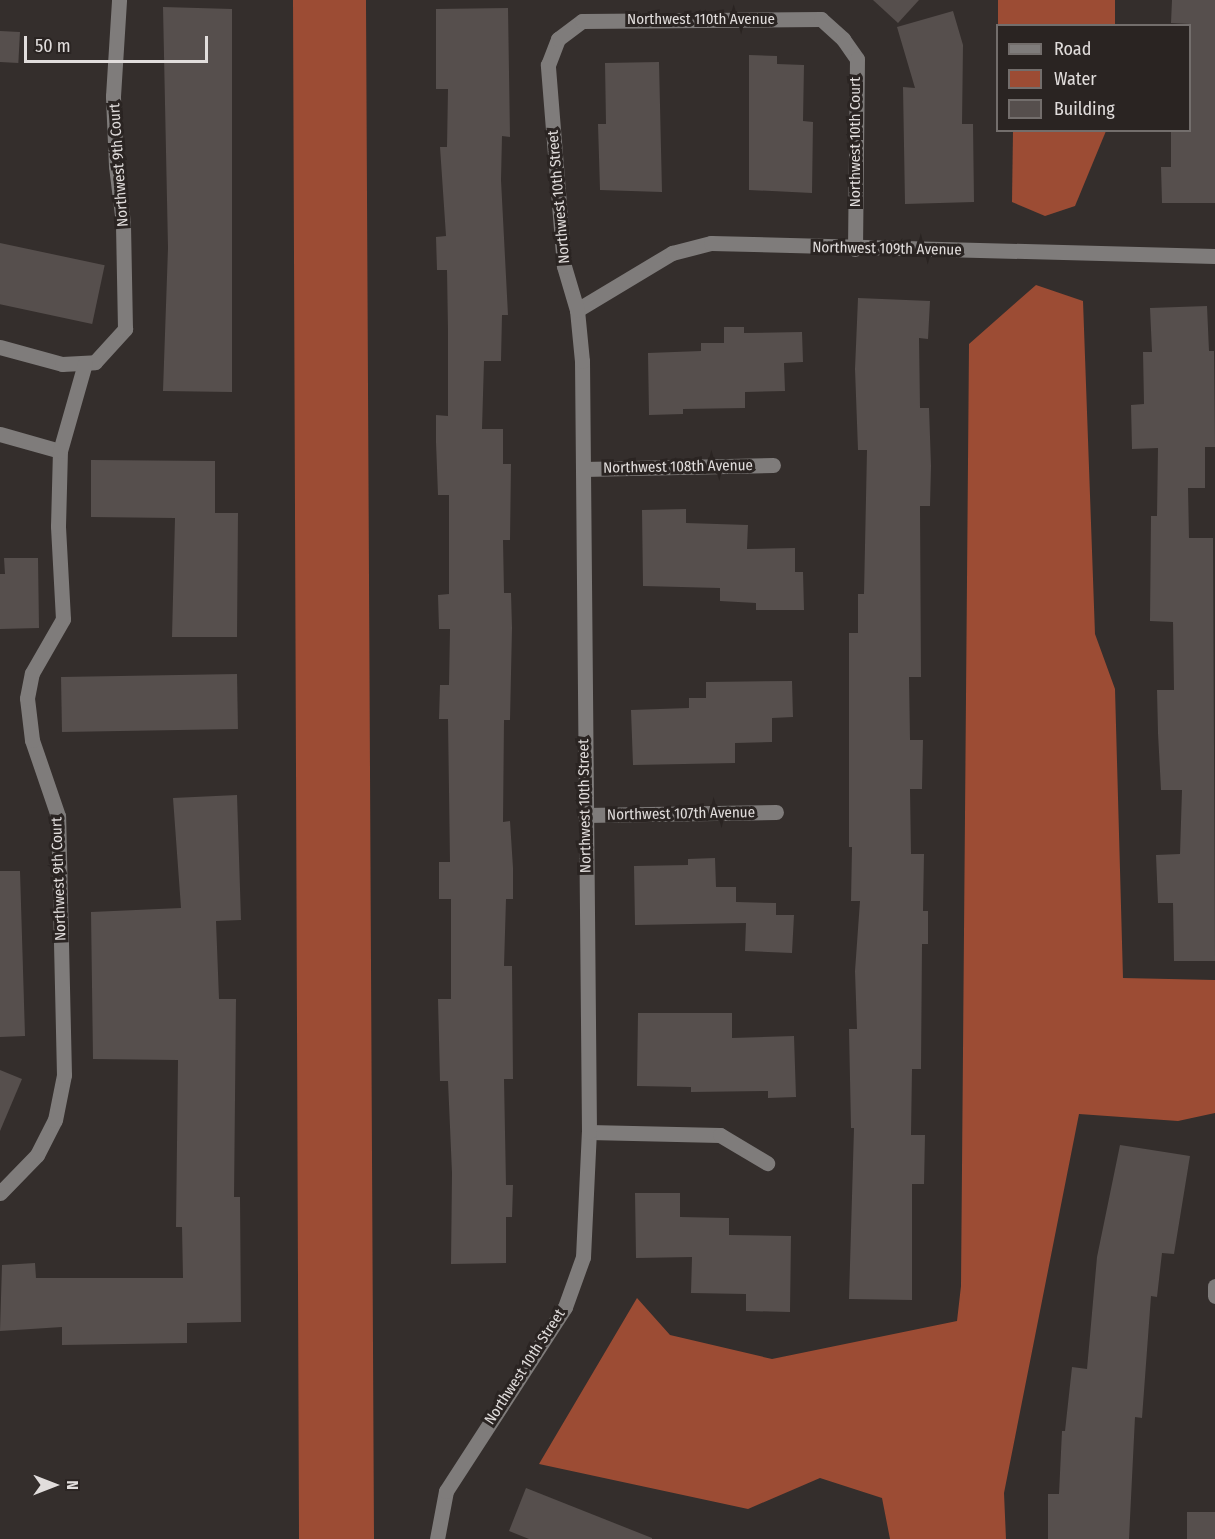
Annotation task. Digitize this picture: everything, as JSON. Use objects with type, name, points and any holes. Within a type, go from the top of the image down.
[{"type":"street","name":"Northwest 9th Court","points":[[0,1192],[36,1155],[54,1120],[64,1075],[58,816],[32,740],[27,698],[32,673],[63,619],[58,526],[60,451],[85,363],[95,362],[125,329],[123,223],[116,166],[113,96],[119,0]]},
{"type":"street","name":"Northwest 110th Avenue","points":[[558,39],[582,21],[821,19],[843,39]]},
{"type":"street","name":"Northwest 10th Street","points":[[437,1539],[446,1491],[565,1306],[583,1257],[589,1132],[582,361],[577,310],[564,266],[548,65],[558,39]]},
{"type":"street","name":"Northwest 10th Court","points":[[843,39],[857,59],[855,249]]},
{"type":"street","name":"Northwest 109th Avenue","points":[[577,310],[672,253],[711,243],[855,249],[1215,256]]},
{"type":"street","points":[[0,347],[62,364],[85,363]]},
{"type":"street","points":[[0,434],[60,451]]},
{"type":"street","name":"Northwest 108th Avenue","points":[[583,469],[773,465]]},
{"type":"street","name":"Northwest 107th Avenue","points":[[585,815],[777,812]]},
{"type":"street","points":[[589,1132],[720,1135],[767,1163]]},
{"type":"street","points":[[1215,1286],[1215,1296]]},
{"type":"water","points":[[293,0],[366,0],[374,1539],[299,1539]]},
{"type":"water","points":[[998,0],[1115,0],[1115,24],[998,24]]},
{"type":"water","points":[[1013,132],[1106,132],[1075,206],[1045,216],[1012,202]]},
{"type":"water","points":[[1036,285],[1083,301],[1095,634],[1115,689],[1123,978],[1215,980],[1215,1113],[1178,1121],[1079,1114],[1004,1493],[1006,1539],[890,1539],[882,1498],[820,1478],[748,1509],[539,1464],[637,1298],[670,1335],[772,1359],[957,1321],[961,1286],[969,344]]},
{"type":"building","points":[[873,0],[919,0],[898,23]]},
{"type":"building","points":[[1172,0],[1215,0],[1215,203],[1162,203],[1161,167],[1171,167],[1171,132],[1191,132],[1191,24],[1171,23]]},
{"type":"building","points":[[163,7],[232,9],[232,392],[163,391],[168,248]]},
{"type":"building","points":[[508,8],[510,137],[502,136],[501,180],[508,315],[502,315],[501,361],[484,361],[482,429],[503,429],[503,464],[511,464],[510,540],[503,540],[504,593],[511,593],[512,628],[510,720],[504,720],[503,822],[510,821],[513,868],[513,899],[506,899],[504,966],[512,966],[513,1079],[504,1079],[506,1185],[513,1185],[512,1217],[506,1217],[506,1263],[451,1264],[452,1173],[448,1081],[440,1081],[438,999],[451,999],[451,899],[439,899],[439,862],[450,862],[448,719],[439,719],[440,685],[449,685],[450,629],[439,629],[438,595],[449,594],[449,495],[438,495],[436,442],[436,415],[448,416],[447,270],[437,270],[436,237],[446,236],[440,147],[447,147],[448,89],[436,89],[436,9]]},
{"type":"building","points":[[953,11],[963,45],[962,124],[973,124],[974,202],[905,204],[903,87],[915,88],[897,27]]},
{"type":"building","points":[[0,31],[20,32],[18,63],[0,62]]},
{"type":"building","points":[[749,55],[777,56],[777,64],[804,65],[803,121],[813,122],[812,193],[749,190]]},
{"type":"building","points":[[659,62],[662,192],[600,190],[598,124],[606,124],[605,63]]},
{"type":"building","points":[[0,243],[105,265],[92,324],[0,304]]},
{"type":"building","points":[[858,298],[930,301],[928,339],[919,338],[920,408],[929,408],[931,466],[930,506],[920,506],[921,677],[909,677],[910,740],[923,740],[922,789],[910,789],[911,854],[924,854],[923,911],[928,911],[928,944],[922,944],[921,1069],[912,1069],[911,1135],[925,1135],[924,1184],[912,1184],[912,1300],[849,1299],[854,1128],[851,1128],[849,1029],[857,1029],[855,971],[860,901],[851,901],[849,633],[858,633],[858,594],[864,594],[867,450],[858,450],[855,369]]},
{"type":"building","points":[[1207,306],[1209,351],[1214,351],[1215,447],[1205,447],[1205,488],[1188,488],[1189,538],[1213,538],[1215,961],[1174,961],[1173,903],[1158,903],[1156,855],[1180,854],[1182,790],[1161,790],[1158,733],[1157,690],[1174,690],[1173,622],[1150,621],[1151,516],[1157,516],[1158,448],[1132,449],[1131,405],[1144,404],[1143,352],[1152,352],[1150,308]]},
{"type":"building","points":[[724,327],[744,327],[744,333],[802,332],[803,362],[784,363],[785,391],[745,392],[745,408],[683,409],[683,414],[649,415],[648,353],[701,351],[701,343],[724,343]]},
{"type":"building","points":[[91,460],[215,461],[215,513],[238,513],[237,637],[172,637],[175,518],[91,517]]},
{"type":"building","points":[[686,509],[686,523],[748,525],[747,549],[795,548],[795,572],[803,572],[804,610],[756,610],[756,603],[720,601],[720,588],[643,586],[642,510]]},
{"type":"building","points":[[4,558],[38,558],[39,628],[0,629],[0,574],[5,574]]},
{"type":"building","points":[[237,674],[238,729],[62,732],[61,677]]},
{"type":"building","points":[[792,681],[793,717],[772,718],[772,742],[735,743],[735,763],[633,765],[631,710],[689,708],[689,698],[706,698],[706,682]]},
{"type":"building","points":[[237,795],[241,920],[216,921],[219,999],[236,999],[234,1197],[240,1197],[241,1322],[187,1323],[187,1343],[62,1345],[62,1327],[0,1331],[2,1265],[35,1263],[36,1278],[183,1278],[182,1227],[176,1227],[178,1060],[93,1059],[91,912],[181,908],[173,798]]},
{"type":"building","points":[[715,858],[716,887],[736,887],[736,902],[776,903],[776,915],[794,915],[792,953],[745,951],[746,923],[635,925],[634,866],[688,865],[688,859]]},
{"type":"building","points":[[0,871],[20,871],[25,1036],[0,1037]]},
{"type":"building","points":[[638,1013],[732,1013],[732,1038],[794,1036],[796,1097],[768,1098],[768,1091],[691,1092],[691,1087],[637,1086]]},
{"type":"building","points":[[0,1070],[22,1079],[0,1131]]},
{"type":"building","points":[[1120,1145],[1190,1156],[1174,1254],[1162,1253],[1157,1297],[1151,1296],[1142,1418],[1135,1417],[1129,1539],[1048,1539],[1048,1494],[1059,1494],[1062,1431],[1065,1431],[1072,1367],[1087,1369],[1097,1257]]},
{"type":"building","points":[[635,1193],[680,1193],[680,1217],[729,1218],[729,1235],[791,1236],[790,1312],[746,1311],[746,1294],[691,1293],[692,1257],[636,1258]]},
{"type":"building","points":[[526,1488],[652,1539],[529,1539],[509,1531]]},
{"type":"building","points":[[1187,1512],[1215,1512],[1215,1539],[1187,1539]]}]
